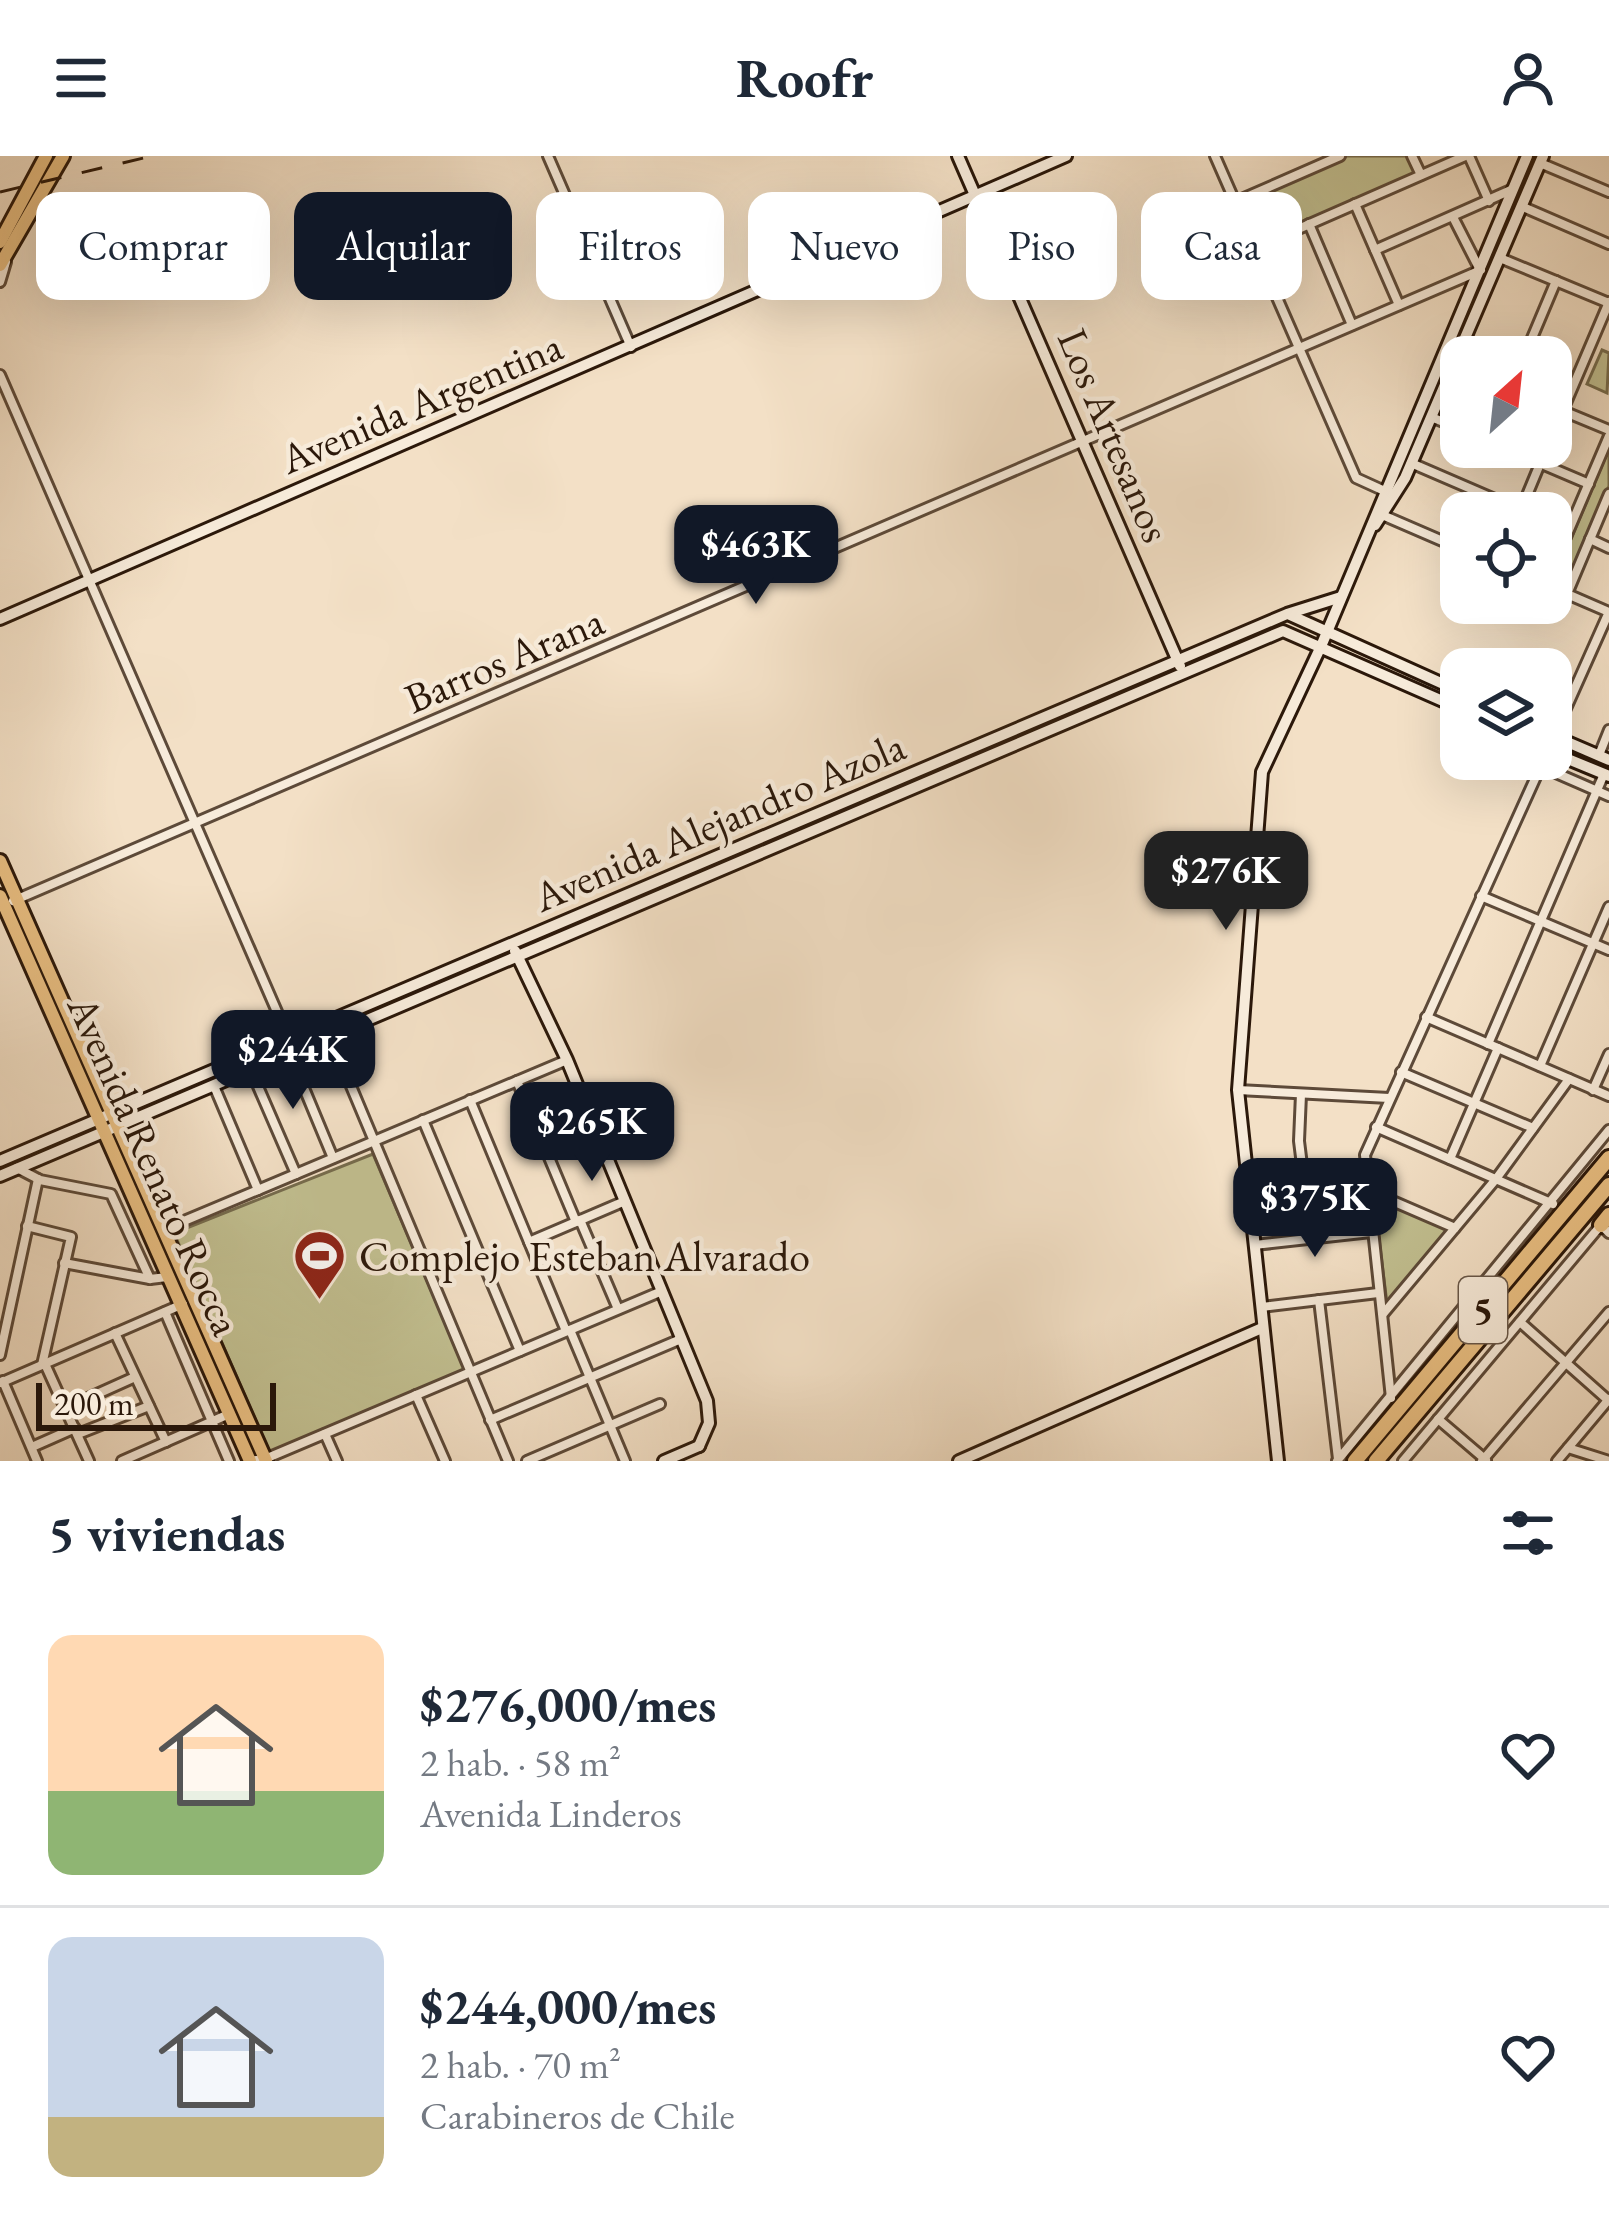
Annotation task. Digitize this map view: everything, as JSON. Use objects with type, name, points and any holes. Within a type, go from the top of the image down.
[{"type":"highway","name":"5","points":[[1355,1461],[1609,1157]]},
{"type":"highway","name":"5","points":[[1376,1461],[1609,1185]]},
{"type":"main road","points":[[0,242],[46,156]]},
{"type":"main road","points":[[3,261],[63,156]]},
{"type":"main road","name":"Avenida Renato Rocca","points":[[0,861],[266,1460]]},
{"type":"main road","name":"Avenida Renato Rocca","points":[[1,900],[250,1461]]},
{"type":"street","points":[[548,156],[631,347]]},
{"type":"street","name":"Los Artesanos","points":[[958,156],[974,192]]},
{"type":"street","name":"Avenida Argentina","points":[[982,192],[1066,156]]},
{"type":"street","points":[[1216,156],[1231,192]]},
{"type":"street","points":[[1258,192],[1340,156]]},
{"type":"street","points":[[1412,156],[1420,175]]},
{"type":"street","points":[[1302,227],[1467,156],[1490,201]]},
{"type":"street","points":[[1466,336],[1527,156]]},
{"type":"street","points":[[1278,1461],[1238,1090],[1262,772],[1486,272],[1499,258],[1542,159],[1609,192]]},
{"type":"street","points":[[1375,250],[1513,189]]},
{"type":"street","name":"Avenida Argentina","points":[[0,619],[966,199]]},
{"type":"street","points":[[1355,204],[1399,305]]},
{"type":"street","points":[[1522,206],[1609,244]]},
{"type":"street","points":[[1453,216],[1486,272]]},
{"type":"street","points":[[1309,224],[1352,325]]},
{"type":"street","points":[[1499,258],[1609,303],[1572,389]]},
{"type":"street","points":[[0,282],[3,261]]},
{"type":"street","name":"Barros Arana","points":[[1,900],[18,900],[196,825],[1352,325],[1486,272]]},
{"type":"street","points":[[1533,336],[1556,281]]},
{"type":"street","name":"Los Artesanos","points":[[1020,300],[1180,668]]},
{"type":"street","points":[[1278,300],[1356,478],[1390,494]]},
{"type":"street","points":[[0,376],[289,1037]]},
{"type":"street","points":[[1390,494],[1411,464],[1440,399]]},
{"type":"street","points":[[1572,414],[1609,433],[1572,523]]},
{"type":"street","points":[[1431,417],[1440,421]]},
{"type":"street","points":[[1411,464],[1475,492]]},
{"type":"street","points":[[1552,468],[1589,484]]},
{"type":"street","points":[[1572,582],[1609,494]]},
{"type":"street","points":[[1380,514],[1440,540]]},
{"type":"street","points":[[1590,539],[1609,548]]},
{"type":"street","points":[[1572,596],[1609,612],[1572,696]]},
{"type":"street","name":"Avenida Alejandro Azola","points":[[1180,668],[1287,614],[1341,597]]},
{"type":"street","points":[[1287,614],[1440,682]]},
{"type":"street","name":"Avenida Alejandro Azola","points":[[116,1117],[213,1084],[1180,668],[1283,631],[1322,644],[1440,700]]},
{"type":"street","points":[[1572,748],[1604,758],[1609,730]]},
{"type":"street","points":[[1450,1159],[1540,921],[1606,775],[1572,754]]},
{"type":"street","points":[[1572,778],[1609,796]]},
{"type":"street","points":[[1390,1398],[1364,1160],[1534,780]]},
{"type":"street","points":[[1481,896],[1609,950]]},
{"type":"street","points":[[1540,1066],[1609,907]]},
{"type":"street","points":[[516,951],[567,1060],[709,1408],[699,1446],[706,1461]]},
{"type":"street","name":"Avenida Alejandro Azola","points":[[0,1161],[116,1117],[289,1037],[516,951]]},
{"type":"street","points":[[1426,1017],[1609,1096]]},
{"type":"street","points":[[329,1035],[508,1461]]},
{"type":"street","points":[[289,1052],[333,1158]]},
{"type":"street","points":[[1593,1090],[1609,1054]]},
{"type":"street","points":[[165,1228],[567,1060]]},
{"type":"street","points":[[250,1068],[296,1174]]},
{"type":"street","points":[[1401,1072],[1533,1128]]},
{"type":"street","points":[[1382,1316],[1496,1179],[1569,1079]]},
{"type":"street","points":[[517,1081],[618,1309]]},
{"type":"street","points":[[213,1084],[258,1190]]},
{"type":"street","points":[[1238,1090],[1389,1098]]},
{"type":"street","points":[[1301,1094],[1299,1141],[1311,1238]]},
{"type":"street","points":[[470,1100],[625,1461]]},
{"type":"street","points":[[423,1120],[520,1351]]},
{"type":"street","name":"Avenida Alejandro Azola","points":[[0,1176],[102,1123]]},
{"type":"street","points":[[1376,1127],[1553,1204]]},
{"type":"street","points":[[1338,1460],[1553,1204],[1609,1130]]},
{"type":"street","name":"Avenida Renato Rocca","points":[[17,1168],[38,1179],[111,1194],[150,1280]]},
{"type":"street","points":[[0,1355],[38,1179]]},
{"type":"street","points":[[1366,1190],[1455,1228]]},
{"type":"street","points":[[529,1242],[625,1201]]},
{"type":"street","points":[[1402,1461],[1606,1224]]},
{"type":"street","points":[[27,1226],[70,1237],[43,1364],[89,1461]]},
{"type":"street","points":[[1253,1245],[1371,1232]]},
{"type":"street","points":[[64,1263],[150,1280],[169,1276]]},
{"type":"street","points":[[250,1461],[266,1460],[662,1291]]},
{"type":"street","points":[[1260,1307],[1378,1293]]},
{"type":"street","points":[[0,1298],[11,1301]]},
{"type":"street","points":[[37,1461],[2,1382],[195,1299]]},
{"type":"street","points":[[1319,1300],[1338,1460]]},
{"type":"street","name":"Avenida Renato Rocca","points":[[164,1312],[229,1461]]},
{"type":"street","points":[[1438,1419],[1484,1460],[1609,1312]]},
{"type":"street","points":[[1520,1322],[1608,1400],[1557,1461]]},
{"type":"street","points":[[959,1461],[1262,1328]]},
{"type":"street","points":[[116,1333],[166,1442]]},
{"type":"street","points":[[490,1420],[682,1339]]},
{"type":"street","points":[[66,1408],[135,1378]]},
{"type":"street","points":[[416,1395],[445,1461]]},
{"type":"street","points":[[527,1461],[660,1404]]},
{"type":"street","points":[[32,1447],[149,1406]]},
{"type":"street","points":[[122,1461],[229,1414]]},
{"type":"street","points":[[325,1433],[337,1461]]},
{"type":"street","points":[[664,1461],[699,1446]]},
{"type":"street","points":[[1568,1448],[1609,1461]]},
{"type":"shaded area","points":[[1347,156],[1410,156],[1418,173],[1302,224],[1302,192],[1265,192]]},
{"type":"shaded area","points":[[1602,350],[1609,353],[1607,393],[1587,384]]},
{"type":"shaded area","points":[[1609,449],[1609,486],[1572,573],[1572,536]]},
{"type":"shaded area","name":"Complejo Esteban Alvarado","points":[[373,1154],[466,1372],[270,1453],[174,1233]]},
{"type":"shaded area","points":[[1374,1197],[1450,1228],[1387,1304]]},
{"type":"railway","points":[[0,192],[152,156]]},
{"type":"place","name":"Complejo Esteban Alvarado","points":[[320,1302]]}]
